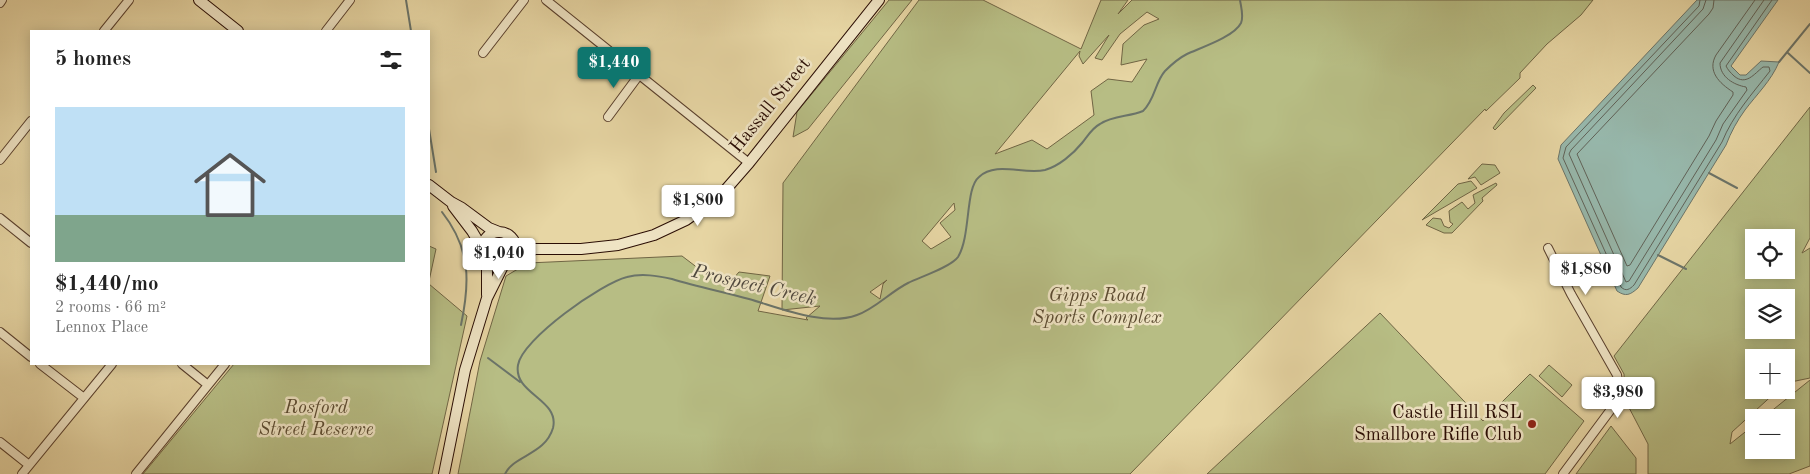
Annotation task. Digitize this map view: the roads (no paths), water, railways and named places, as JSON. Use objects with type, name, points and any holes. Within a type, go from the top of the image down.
[{"type":"main road","points":[[199,0],[237,30]]},
{"type":"main road","name":"Hassall Street","points":[[514,240],[535,249],[581,249],[618,245],[654,235],[686,220],[721,195],[880,0]]},
{"type":"main road","points":[[430,186],[488,228],[506,233],[514,240],[516,248],[514,258],[503,266],[487,298],[465,370],[444,474]]},
{"type":"main road","points":[[451,202],[472,231],[482,248],[487,262],[492,265],[503,266]]},
{"type":"main road","points":[[482,248],[487,237],[492,233],[499,232]]},
{"type":"main road","name":"Hassall Street","points":[[514,258],[535,249]]},
{"type":"main road","points":[[487,262],[487,298]]},
{"type":"street","points":[[105,30],[129,0]]},
{"type":"street","points":[[327,30],[350,0]]},
{"type":"street","points":[[483,53],[524,0]]},
{"type":"street","points":[[546,0],[749,163]]},
{"type":"street","points":[[608,117],[639,75]]},
{"type":"street","points":[[0,160],[30,122]]},
{"type":"street","points":[[0,218],[30,242]]},
{"type":"street","points":[[1548,248],[1571,294],[1617,375],[1620,387],[1618,397],[1612,408],[1563,474]]},
{"type":"street","points":[[0,332],[30,355]]},
{"type":"street","points":[[41,365],[84,398]]},
{"type":"street","points":[[22,474],[111,365]]},
{"type":"street","points":[[183,365],[208,385]]},
{"type":"street","points":[[136,474],[224,365]]},
{"type":"street","points":[[0,442],[29,465]]},
{"type":"water","points":[[1697,0],[1778,0],[1731,66],[1740,75],[1746,75],[1761,61],[1779,62],[1768,81],[1739,118],[1726,145],[1638,288],[1625,295],[1617,291],[1558,159],[1561,145]]},
{"type":"waterway","points":[[406,0],[411,30]]},
{"type":"waterway","name":"Prospect Creek","points":[[505,474],[515,463],[543,444],[553,428],[553,418],[550,410],[522,383],[518,375],[518,365],[523,354],[548,327],[600,290],[615,281],[644,275],[672,279],[817,318],[844,318],[864,312],[901,287],[942,268],[958,257],[965,237],[972,191],[979,177],[986,172],[994,170],[1037,171],[1050,168],[1070,155],[1092,130],[1105,121],[1143,111],[1150,102],[1165,71],[1181,57],[1224,37],[1237,28],[1241,23],[1242,17],[1240,0]]},
{"type":"waterway","points":[[1779,62],[1810,24]]},
{"type":"waterway","points":[[1788,53],[1810,73]]},
{"type":"waterway","points":[[430,135],[436,172]]},
{"type":"waterway","points":[[1709,173],[1737,188]]},
{"type":"waterway","points":[[442,212],[458,239],[466,266],[466,294],[461,325]]},
{"type":"waterway","points":[[1658,255],[1686,269]]},
{"type":"waterway","points":[[488,358],[520,382]]},
{"type":"place","name":"Castle Hill RSL Smallbore Rifle Club","points":[[1532,424]]},
{"type":"park label","name":"Gipps Road Sports Complex","points":[[1097,307]]},
{"type":"park label","name":"Rosford Street Reserve","points":[[316,419]]}]
